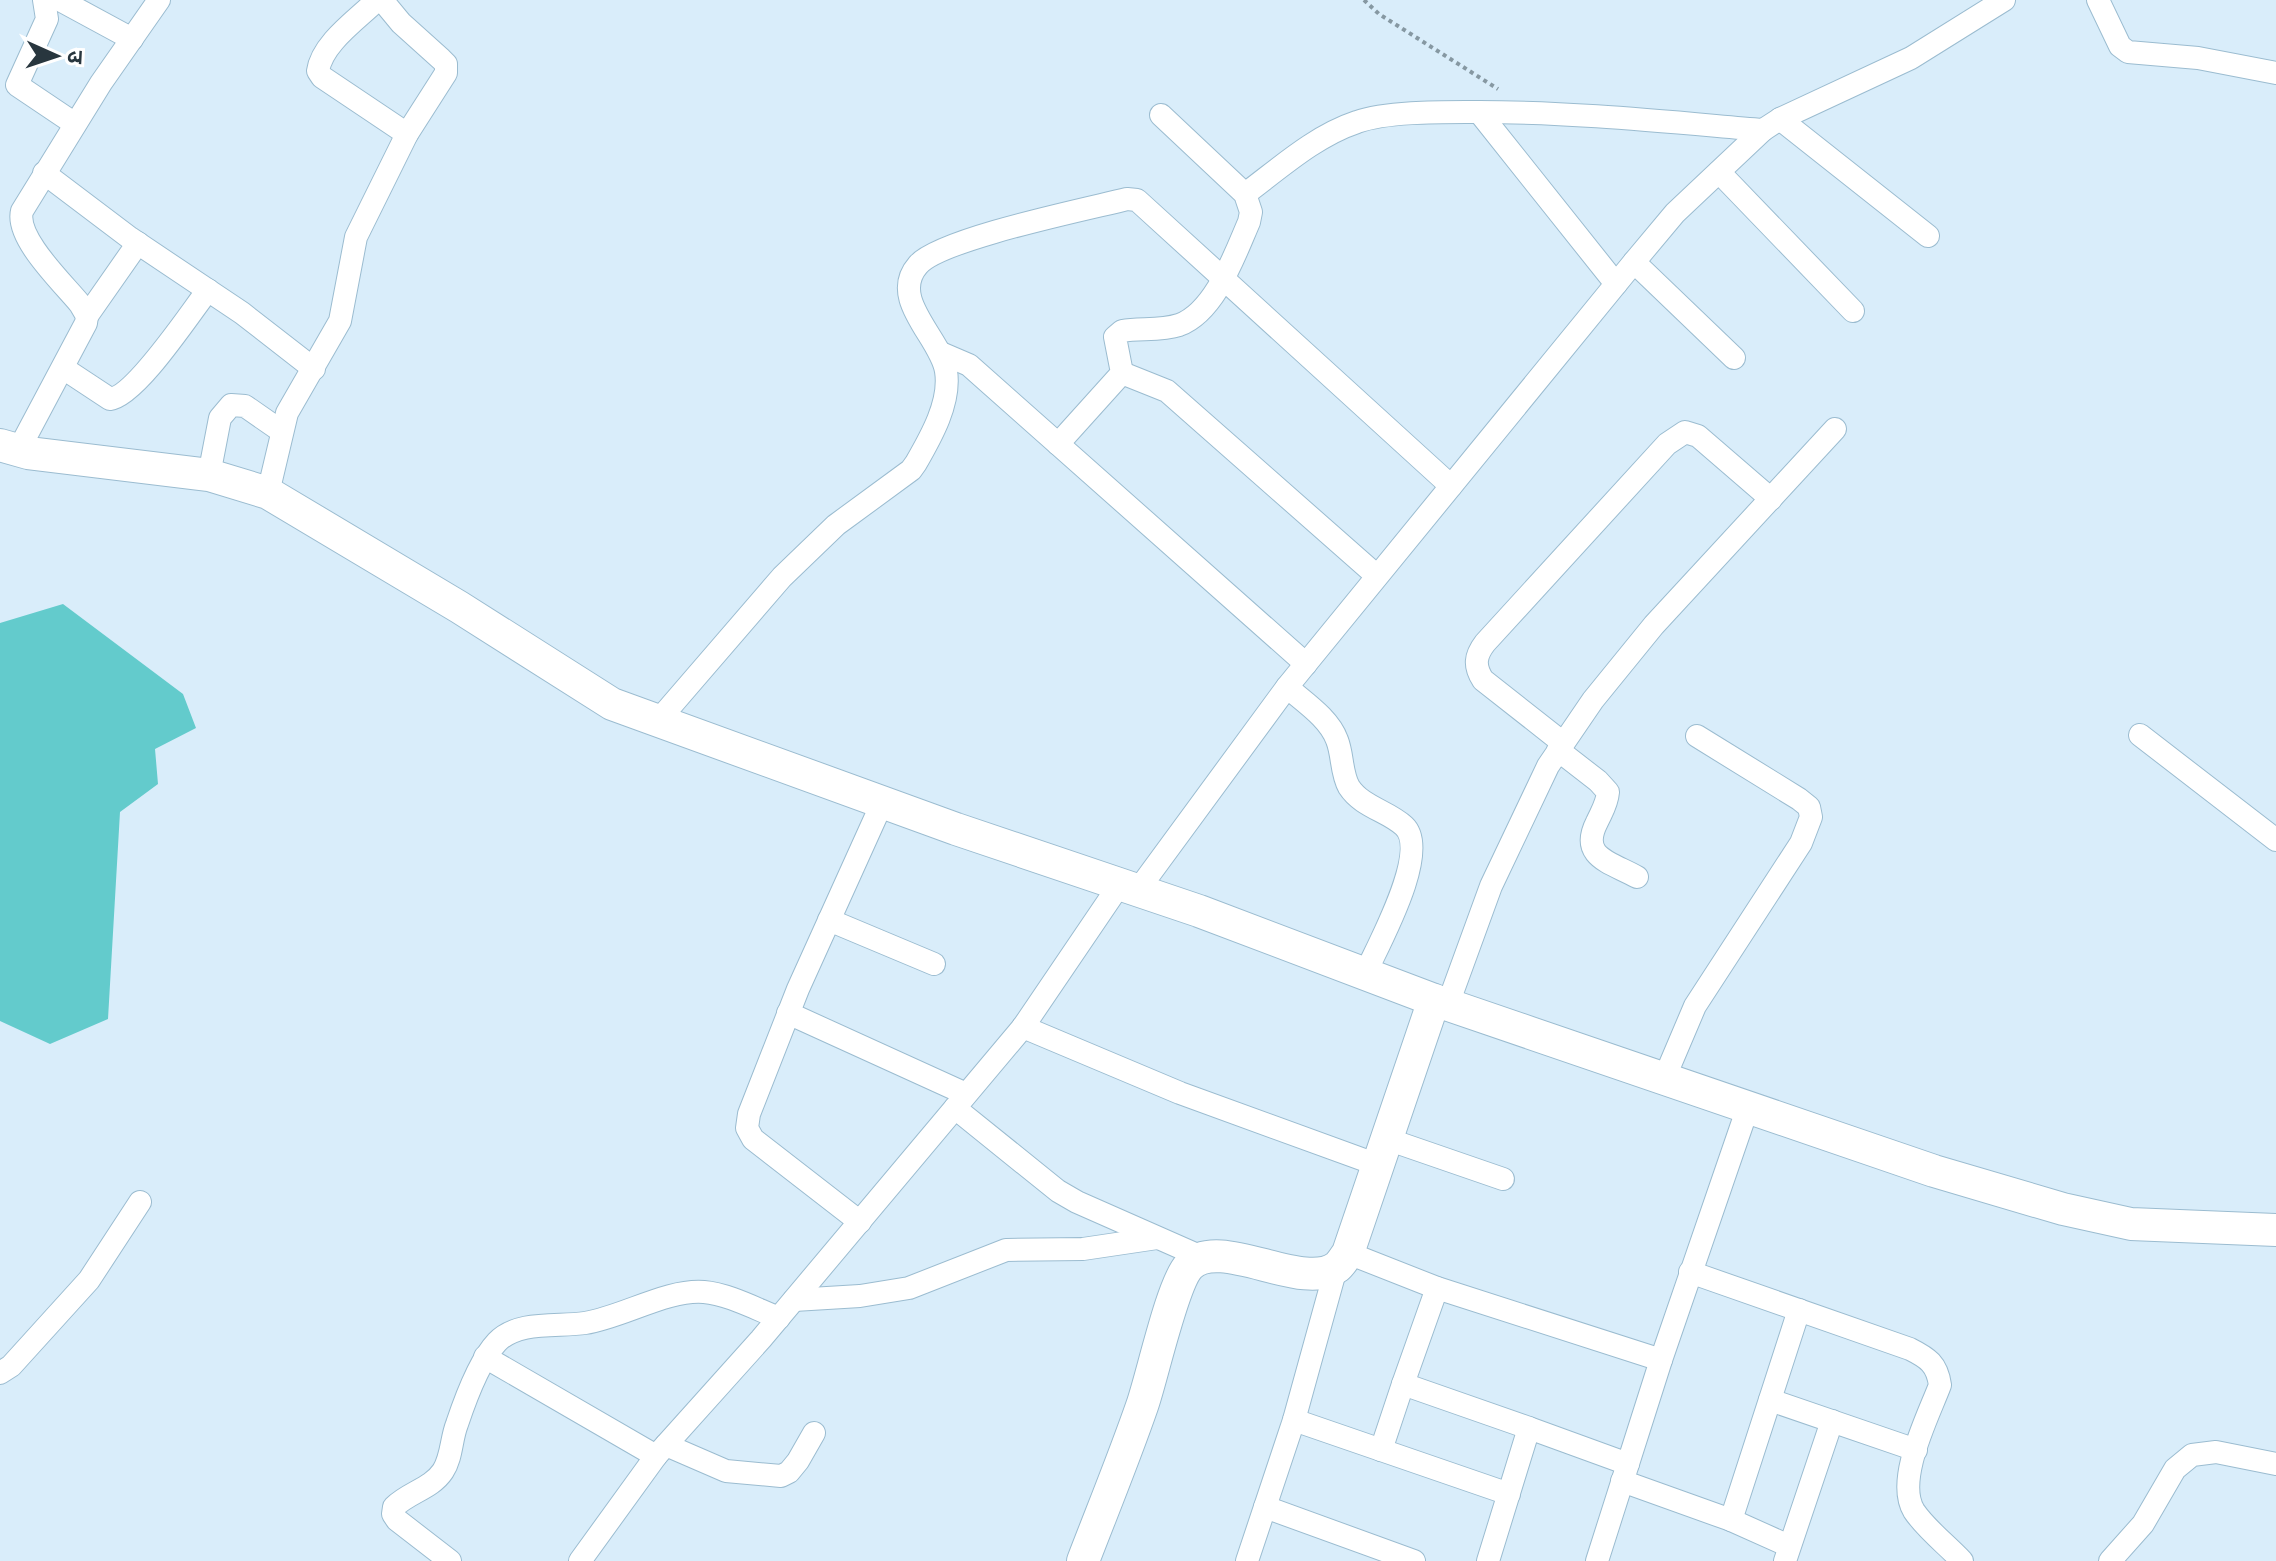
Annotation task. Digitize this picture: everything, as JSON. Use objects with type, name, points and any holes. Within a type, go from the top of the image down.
[{"type":"street","points":[[44,0],[47,19],[17,85],[75,124]]},
{"type":"street","points":[[60,0],[132,39]]},
{"type":"street","points":[[87,316],[28,241],[20,219],[75,124],[159,0]]},
{"type":"street","points":[[268,493],[287,413],[340,321],[356,237],[407,134],[446,73],[446,64],[380,0],[334,42],[319,62],[318,71],[322,77],[407,134]]},
{"type":"street","points":[[580,1561],[661,1451],[779,1318],[1023,1027],[1287,687],[1675,213],[1771,124],[1911,58],[2004,0]]},
{"type":"street","points":[[2098,0],[2120,46],[2128,52],[2198,58],[2276,73]]},
{"type":"street","points":[[1245,194],[1312,145],[1361,120],[1435,112],[1534,112],[1771,124],[1928,236]]},
{"type":"street","points":[[1479,112],[1616,284]]},
{"type":"street","points":[[1122,373],[1115,337],[1122,331],[1182,324],[1207,302],[1223,279],[1251,212],[1245,194],[1161,115]]},
{"type":"street","points":[[1719,172],[1853,311]]},
{"type":"street","points":[[44,173],[138,243],[242,313],[314,369]]},
{"type":"street","points":[[657,722],[782,577],[836,525],[911,470],[926,446],[947,390],[946,370],[941,353],[913,308],[909,297],[910,280],[916,266],[944,248],[1066,214],[1127,199],[1137,200],[1451,486]]},
{"type":"street","points":[[0,232],[20,219]]},
{"type":"street","points":[[138,243],[87,316],[63,368],[9,448],[209,475],[268,493],[459,607],[612,704],[1664,1079],[1934,1171],[2063,1209],[2131,1224],[2276,1230]]},
{"type":"street","points":[[1634,262],[1734,358]]},
{"type":"street","points":[[63,368],[110,399],[118,398],[143,374],[208,290]]},
{"type":"street","points":[[941,353],[969,365],[1306,664]]},
{"type":"street","points":[[1058,444],[1122,373]]},
{"type":"street","points":[[1122,373],[1167,391],[1377,576]]},
{"type":"street","points":[[209,475],[220,418],[231,405],[245,406],[281,431]]},
{"type":"street","points":[[1247,1561],[1342,1260],[1382,1152],[1441,1002],[1529,803],[1561,746],[1593,700],[1654,625],[1835,429]]},
{"type":"street","points":[[1637,877],[1593,851],[1589,843],[1608,792],[1561,746],[1483,680],[1477,670],[1477,655],[1667,444],[1685,432],[1698,436],[1771,499]]},
{"type":"street","points":[[1287,687],[1330,728],[1337,740],[1348,785],[1355,794],[1400,822],[1408,829],[1413,844],[1413,858],[1407,877],[1365,974]]},
{"type":"street","points":[[2140,735],[2276,840]]},
{"type":"street","points":[[1664,1079],[1695,1006],[1801,843],[1811,817],[1809,807],[1799,799],[1697,736]]},
{"type":"street","points":[[860,1222],[753,1139],[747,1128],[749,1114],[788,1013],[883,801]]},
{"type":"street","points":[[829,920],[934,964]]},
{"type":"street","points":[[788,1013],[960,1101],[1058,1191],[1204,1258]]},
{"type":"street","points":[[1023,1027],[1180,1093],[1382,1152],[1503,1179]]},
{"type":"street","points":[[1597,1561],[1690,1272],[1748,1107]]},
{"type":"street","points":[[0,1373],[11,1366],[89,1280],[140,1202]]},
{"type":"street","points":[[794,1300],[898,1290],[1006,1250],[1083,1249],[1157,1238]]},
{"type":"street","points":[[1083,1561],[1142,1406],[1178,1287],[1189,1266],[1204,1258],[1225,1256],[1313,1275],[1342,1260],[1661,1360]]},
{"type":"street","points":[[1690,1272],[1929,1358],[1938,1371],[1940,1385],[1908,1478],[1909,1499],[1915,1512],[1962,1561]]},
{"type":"street","points":[[1381,1450],[1437,1288]]},
{"type":"street","points":[[450,1561],[397,1520],[393,1514],[394,1507],[432,1484],[442,1473],[451,1453],[456,1425],[485,1357],[504,1336],[517,1330],[586,1323],[679,1294],[701,1291],[779,1318]]},
{"type":"street","points":[[1731,1520],[1799,1310]]},
{"type":"street","points":[[485,1357],[661,1451],[726,1471],[781,1476],[798,1461],[814,1433]]},
{"type":"street","points":[[1403,1384],[1529,1428],[1731,1520],[1787,1553],[1832,1421]]},
{"type":"street","points":[[1770,1400],[1916,1450]]},
{"type":"street","points":[[1294,1420],[1509,1494]]},
{"type":"street","points":[[1488,1561],[1529,1428]]},
{"type":"street","points":[[2110,1561],[2143,1524],[2175,1469],[2192,1455],[2216,1452],[2276,1464]]},
{"type":"street","points":[[1265,1507],[1354,1551],[1414,1561]]},
{"type":"path","points":[[1364,0],[1379,14],[1534,112]]},
{"type":"shaded area","points":[[63,604],[183,694],[196,728],[155,749],[158,784],[120,812],[108,1019],[50,1044],[0,1021],[0,623]]}]
